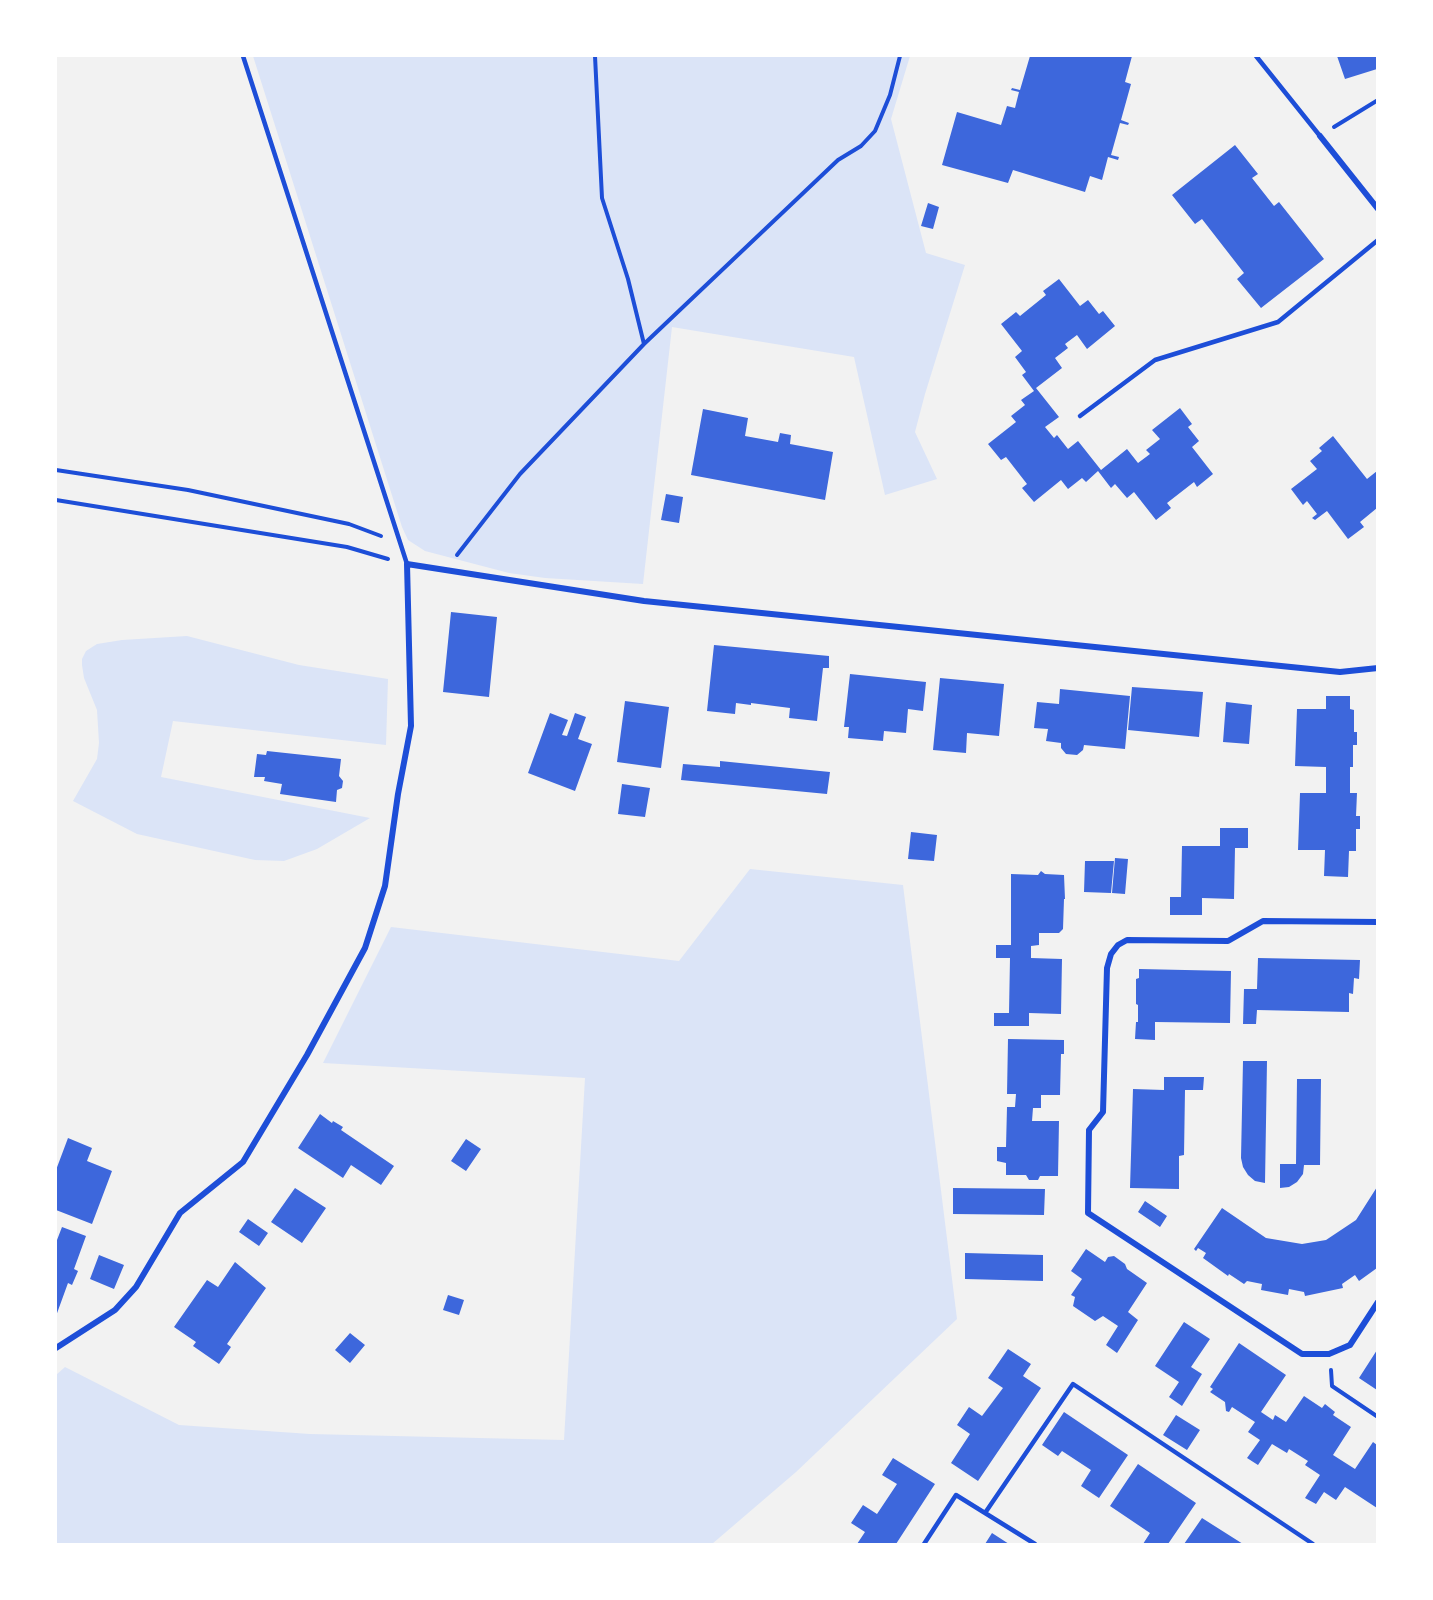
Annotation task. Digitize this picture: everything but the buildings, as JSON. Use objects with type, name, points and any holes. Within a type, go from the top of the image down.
[{"type":"street","points":[[1320,136],[1377,209]]},
{"type":"street","points":[[56,1348],[115,1310],[136,1287],[180,1213],[243,1162],[307,1055],[365,948],[385,886],[398,794],[411,726],[407,564],[644,601],[1340,672],[1377,668]]},
{"type":"street","points":[[1377,922],[1263,921],[1228,941],[1128,940],[1118,945],[1111,954],[1107,968],[1103,1112],[1089,1130],[1088,1213],[1302,1354],[1329,1354],[1350,1345],[1377,1302]]},
{"type":"lane","points":[[243,56],[407,564]]},
{"type":"lane","points":[[1256,56],[1320,136]]},
{"type":"lane","points":[[1080,416],[1155,360],[1278,322],[1377,240]]},
{"type":"lane","points":[[985,1513],[1073,1384],[1313,1545]]},
{"type":"lane","points":[[924,1545],[956,1495],[1035,1545]]},
{"type":"path","points":[[595,56],[602,198],[628,279],[644,344]]},
{"type":"path","points":[[446,571],[520,474],[644,344],[838,160],[861,146],[875,131],[890,95],[900,56]]},
{"type":"path","points":[[1320,136],[1377,100]]},
{"type":"path","points":[[56,470],[188,490],[349,524],[387,538]]},
{"type":"path","points":[[56,500],[347,547],[407,564]]},
{"type":"path","points":[[1329,1354],[1332,1386],[1377,1417]]},
{"type":"shaded area","points":[[253,56],[910,56],[891,119],[926,253],[965,265],[915,432],[937,479],[885,495],[854,357],[672,327],[643,584],[545,578],[509,573],[425,551],[408,540],[402,527]]},
{"type":"shaded area","points":[[187,636],[299,665],[388,679],[386,745],[173,721],[161,777],[370,818],[317,849],[284,861],[255,860],[137,834],[73,801],[97,759],[99,743],[97,710],[84,678],[82,665],[86,651],[97,644],[122,640]]},
{"type":"shaded area","points":[[750,869],[903,885],[957,1319],[796,1472],[712,1544],[56,1544],[56,1375],[65,1367],[179,1425],[310,1434],[564,1440],[585,1078],[323,1063],[391,927],[679,961]]}]
